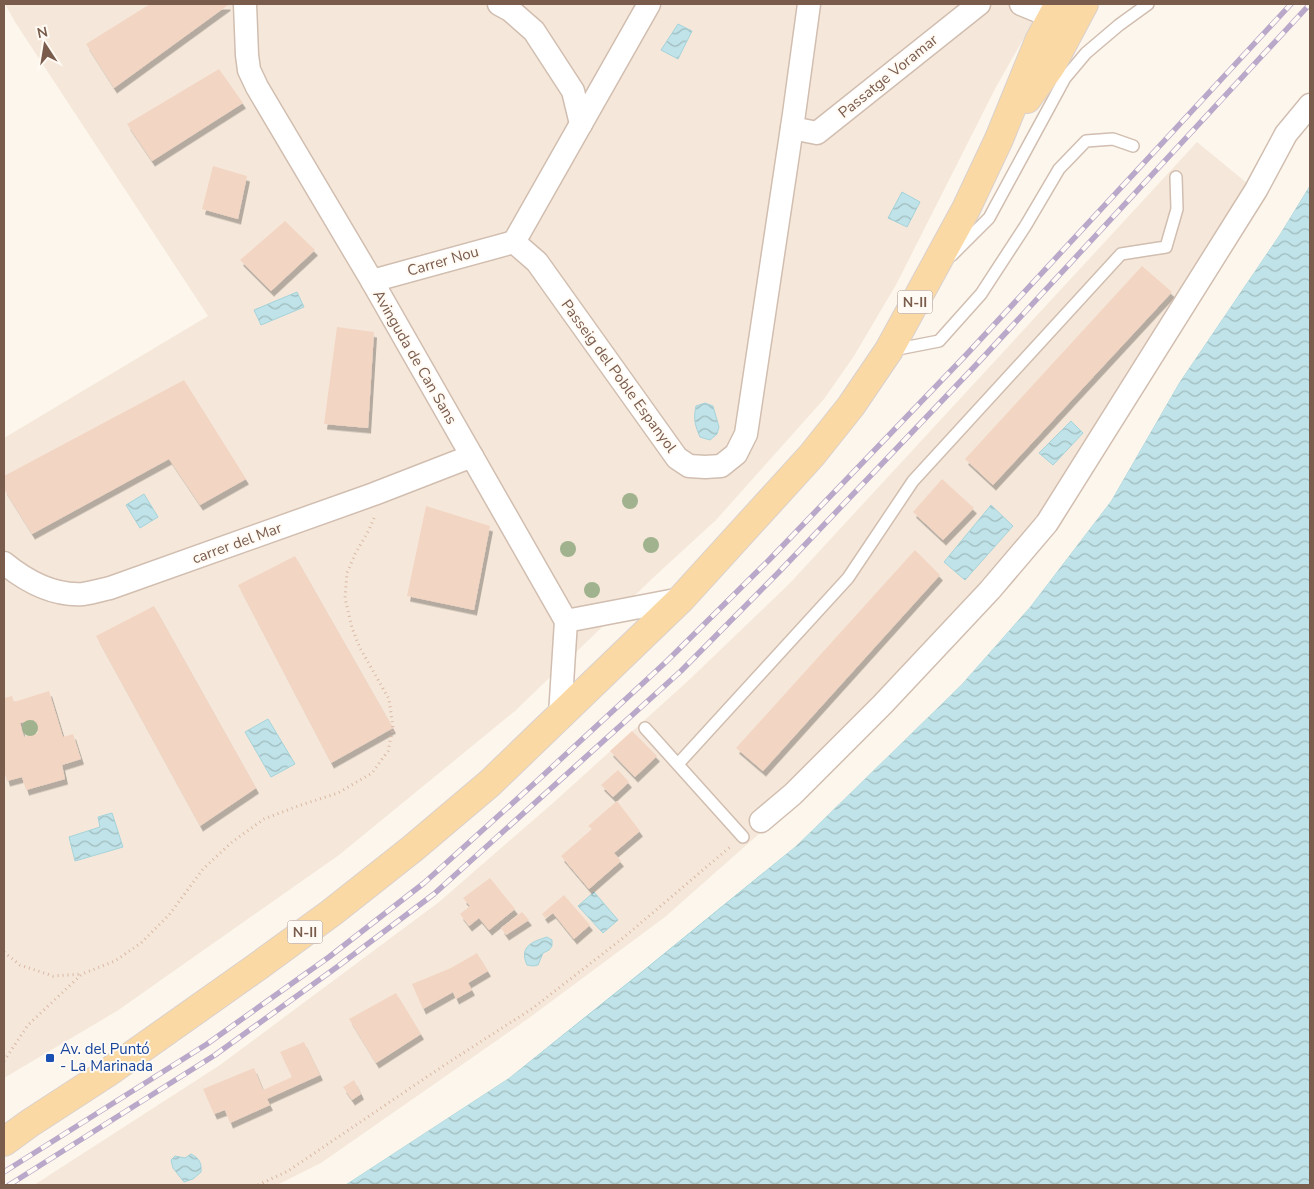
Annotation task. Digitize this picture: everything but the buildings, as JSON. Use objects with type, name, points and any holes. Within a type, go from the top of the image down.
[{"type":"main road","name":"N-II","points":[[999,139],[1051,66],[1084,4]]},
{"type":"main road","name":"N-II","points":[[4,1142],[107,1073],[257,967],[412,849],[490,783],[681,599],[812,455],[850,406],[889,350],[966,209],[999,139],[1039,41],[1039,6]]},
{"type":"main road","name":"N-II","points":[[4,1136],[30,1123]]},
{"type":"street","name":"Avinguda de Can Sans","points":[[245,4],[247,55],[250,70],[257,87],[372,281],[566,621]]},
{"type":"street","points":[[499,4],[510,10],[534,30],[573,91],[581,124]]},
{"type":"street","points":[[514,242],[649,4]]},
{"type":"street","name":"Passeig del Poble Espanyol","points":[[514,242],[537,262],[677,458],[689,466],[721,466],[736,454],[746,434],[809,4]]},
{"type":"street","name":"Passatge Voramar","points":[[792,128],[817,133],[979,4]]},
{"type":"street","points":[[761,822],[794,794],[882,705],[990,590],[1047,523],[1256,190],[1286,134],[1310,105]]},
{"type":"street","name":"Carrer Nou","points":[[372,281],[514,242]]},
{"type":"street","name":"carrer del Mar","points":[[4,563],[18,575],[36,585],[68,593],[83,594],[110,588],[374,494],[472,456]]},
{"type":"street","points":[[560,715],[566,621],[681,599]]},
{"type":"lane","points":[[1119,25],[1132,4]]},
{"type":"lane","points":[[928,279],[989,218],[1065,78],[1086,53],[1119,25],[1148,4]]},
{"type":"lane","points":[[889,350],[939,341],[982,294],[1059,169],[1086,141],[1112,139],[1133,146]]},
{"type":"lane","points":[[678,764],[848,578],[913,481],[1121,254],[1166,247],[1177,209],[1176,177]]},
{"type":"lane","points":[[645,728],[743,837]]},
{"type":"path","points":[[4,952],[20,965],[53,976],[82,974],[115,961],[141,943],[169,914],[203,870],[232,842],[264,819],[338,793],[372,773],[388,751],[393,728],[389,698],[360,648],[352,628],[345,598],[347,573],[377,511],[374,494]]},
{"type":"path","points":[[258,1185],[288,1170],[533,1008],[622,938],[743,837]]},
{"type":"path","points":[[4,1061],[28,1026],[82,974]]},
{"type":"shaded area","points":[[5,4],[1043,4],[996,87],[897,283],[854,356],[824,399],[716,520],[515,711],[339,855],[117,1011],[4,1078],[4,438],[208,316]]},
{"type":"shaded area","points":[[1197,142],[1264,197],[1107,447],[777,818],[665,917],[529,1018],[321,1163],[277,1185],[34,1185],[220,1065],[439,902],[553,803],[690,679],[790,583]]},
{"type":"water","points":[[678,24],[692,31],[678,59],[661,50]]},
{"type":"water","points":[[1310,185],[1310,1185],[345,1185],[509,1078],[648,967],[796,846],[961,685],[1030,607],[1111,501],[1179,383],[1280,234]]},
{"type":"water","points":[[902,192],[920,202],[907,227],[888,218]]},
{"type":"water","points":[[297,292],[304,307],[261,325],[254,310]]},
{"type":"water","points":[[705,403],[713,406],[719,427],[717,434],[710,440],[700,437],[695,422],[696,406]]},
{"type":"water","points":[[1071,421],[1083,433],[1053,465],[1039,453]]},
{"type":"water","points":[[144,494],[158,517],[140,528],[126,505]]},
{"type":"water","points":[[991,505],[1013,526],[965,580],[944,562]]},
{"type":"water","points":[[268,719],[295,764],[271,777],[245,732]]},
{"type":"water","points":[[112,813],[123,847],[75,861],[69,837],[100,827],[98,817]]},
{"type":"water","points":[[594,892],[618,920],[603,933],[578,906]]},
{"type":"water","points":[[547,937],[552,940],[552,946],[543,953],[538,965],[527,965],[524,954],[528,946]]},
{"type":"water","points":[[191,1154],[199,1161],[201,1172],[193,1179],[184,1182],[173,1168],[171,1160],[175,1156],[185,1158]]},
{"type":"pier","points":[[1310,182],[1280,234],[1179,383],[1111,501],[1030,607],[961,685],[796,846],[509,1078],[345,1185],[342,1185],[508,1076],[646,965],[794,844],[959,683],[1028,605],[1109,499],[1177,382],[1278,233]]},
{"type":"railway","points":[[4,1172],[207,1044],[329,957],[424,883],[537,781],[667,661],[769,560],[966,355],[1291,4]]},
{"type":"railway","points":[[9,1185],[215,1055],[434,894],[681,671],[779,572],[976,365],[1310,4]]},
{"type":"place","name":"Av. del Puntó - La Marinada","points":[[50,1058]]}]
